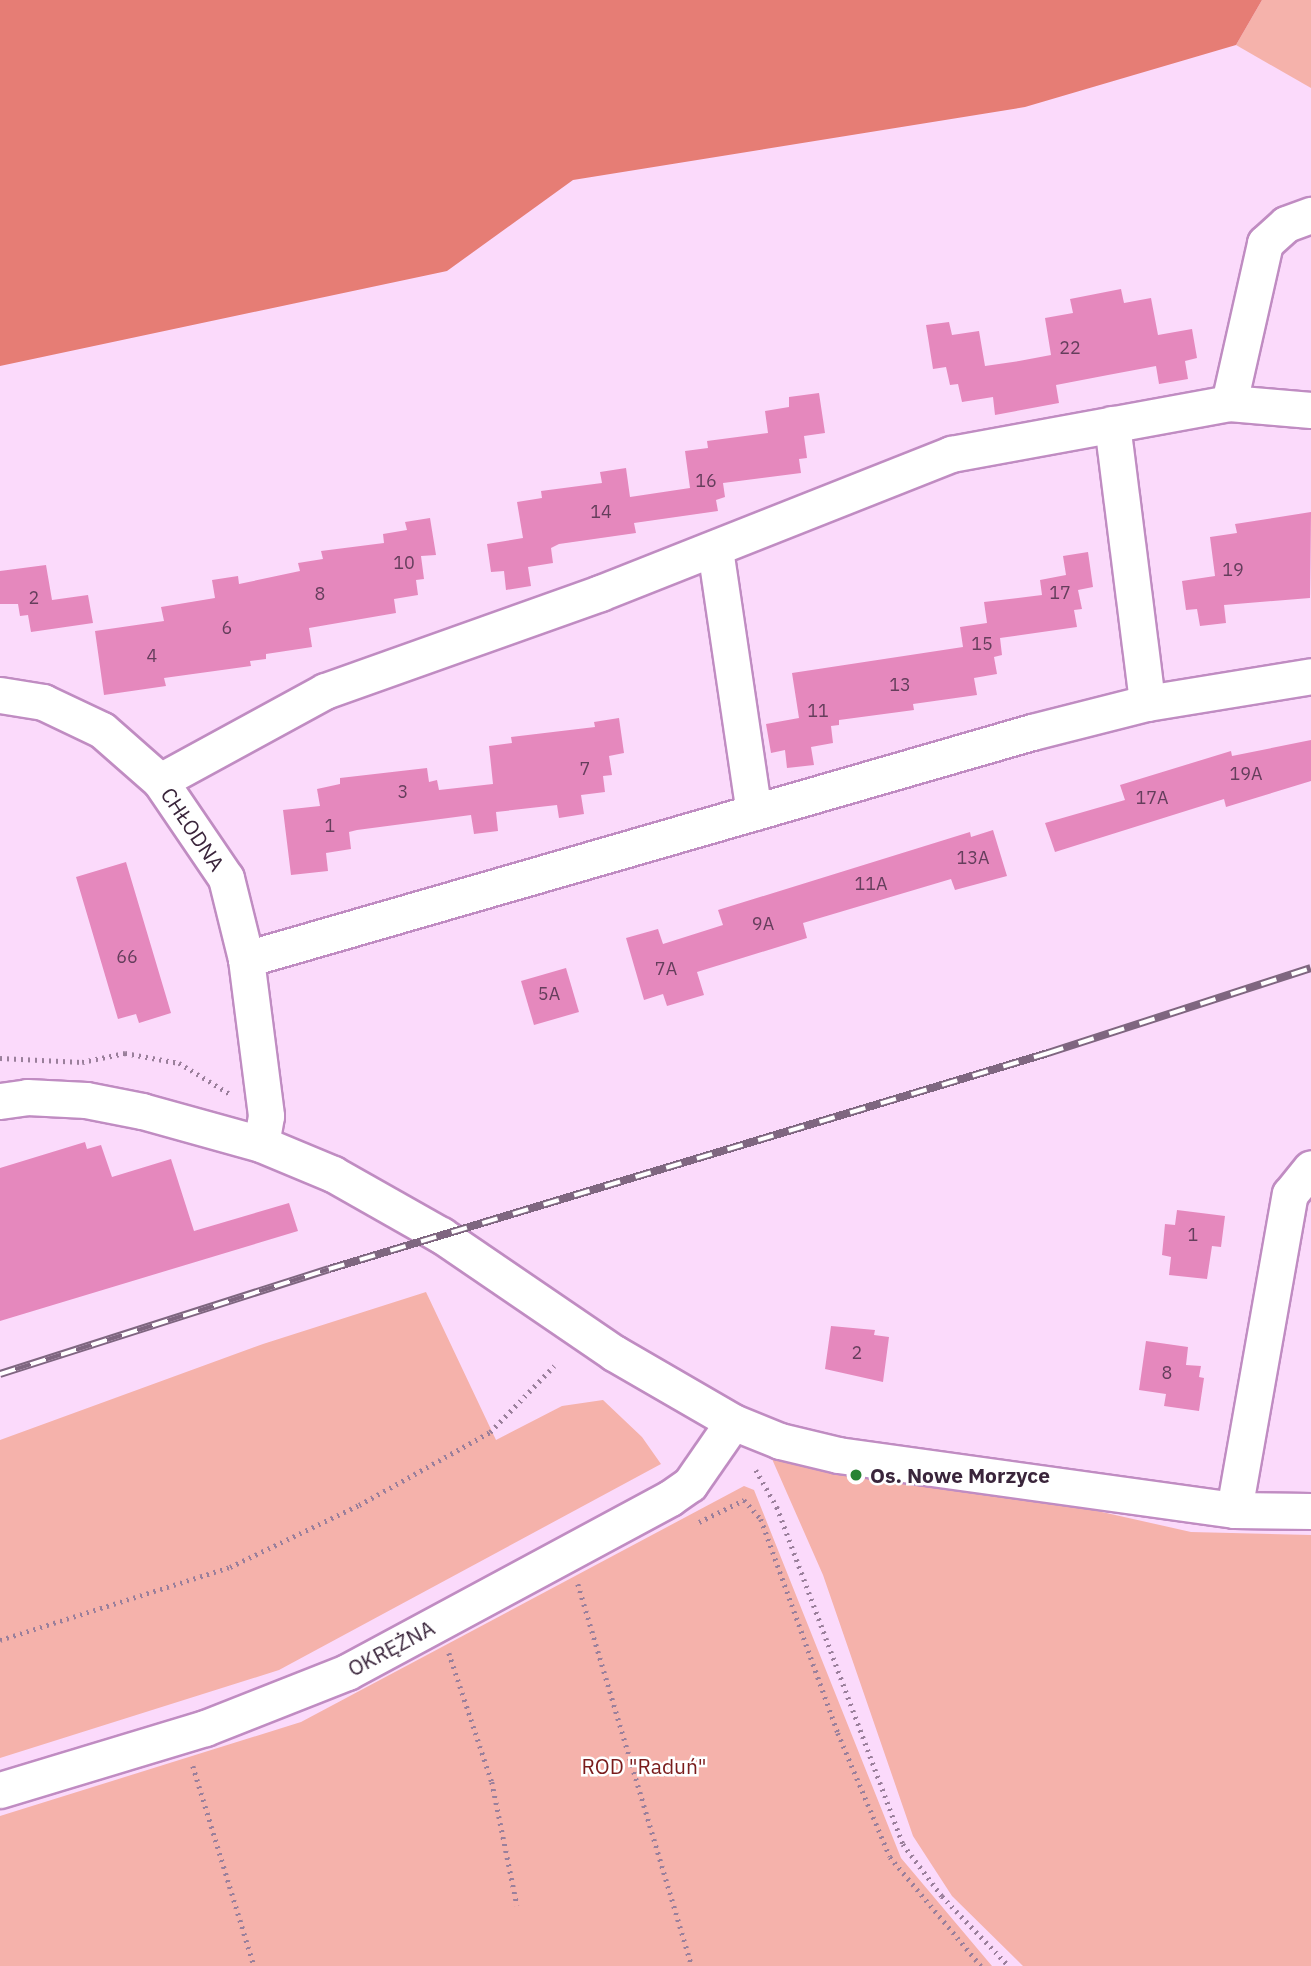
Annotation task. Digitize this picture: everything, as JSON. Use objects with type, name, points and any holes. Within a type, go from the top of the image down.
[{"type":"street","points":[[1228,403],[1265,243],[1286,224],[1311,215]]},
{"type":"street","points":[[160,781],[325,691],[715,549],[951,454],[1228,403],[1311,410]]},
{"type":"street","points":[[1112,424],[1147,703]]},
{"type":"street","points":[[715,549],[754,812]]},
{"type":"street","points":[[246,959],[754,812],[1147,703],[1311,676]]},
{"type":"street","name":"CHŁODNA","points":[[0,695],[43,702],[102,730],[160,781],[226,878],[246,959],[266,1115],[261,1144]]},
{"type":"street","points":[[0,1101],[27,1097],[86,1100],[142,1111],[261,1144],[363,1187],[614,1353],[733,1422],[780,1441],[838,1455],[1234,1510],[1311,1511]]},
{"type":"street","points":[[1234,1510],[1290,1194],[1311,1168]]},
{"type":"street","name":"OKRĘŻNA","points":[[0,1790],[205,1728],[347,1672],[670,1498],[690,1485],[733,1422]]},
{"type":"path","points":[[0,1058],[82,1062]]},
{"type":"path","points":[[0,1640],[230,1567],[359,1505],[490,1432],[554,1366]]},
{"type":"path","points":[[755,1468],[777,1507],[903,1844],[942,1896],[1009,1966]]},
{"type":"path","points":[[697,1524],[744,1500],[761,1519],[838,1733],[890,1857],[981,1966]]},
{"type":"path","points":[[566,1589],[590,1577]]},
{"type":"path","points":[[578,1583],[692,1966]]},
{"type":"path","points":[[437,1658],[460,1646]]},
{"type":"path","points":[[449,1652],[492,1782],[517,1905]]},
{"type":"path","points":[[180,1768],[192,1761],[205,1760]]},
{"type":"path","points":[[192,1761],[254,1966]]},
{"type":"green space","points":[[1262,0],[1311,0],[1311,88],[1236,45]]},
{"type":"green space","points":[[426,1292],[496,1440],[562,1406],[603,1400],[642,1437],[661,1464],[279,1670],[0,1758],[0,1440],[263,1344]]},
{"type":"green space","points":[[772,1459],[982,1485],[1191,1532],[1311,1535],[1311,1966],[1023,1966],[952,1896],[913,1836],[823,1575]]},
{"type":"green space","name":"ROD \"Raduń\"","points":[[744,1486],[754,1490],[901,1858],[992,1966],[0,1966],[0,1816],[301,1722]]},
{"type":"shaded area","points":[[0,0],[1262,0],[1236,45],[1025,107],[573,180],[447,271],[0,366]]},
{"type":"building","points":[[1121,289],[1124,303],[1151,298],[1158,335],[1192,329],[1197,358],[1185,361],[1188,379],[1159,384],[1156,366],[1056,385],[1059,403],[995,415],[993,397],[962,402],[958,384],[950,385],[946,367],[933,369],[926,325],[949,322],[952,335],[979,331],[985,366],[1019,361],[1051,355],[1045,318],[1073,313],[1070,299]]},
{"type":"building","points":[[819,393],[825,433],[804,436],[807,458],[799,459],[801,473],[723,483],[725,497],[716,500],[718,511],[634,523],[636,533],[559,544],[551,548],[553,563],[528,567],[531,586],[506,590],[504,571],[491,572],[487,544],[523,538],[517,502],[542,498],[541,491],[602,483],[600,472],[626,468],[630,497],[690,488],[685,451],[708,448],[707,441],[768,433],[765,411],[789,407],[789,397]]},
{"type":"building","points":[[1311,512],[1310,598],[1224,605],[1226,623],[1200,626],[1197,609],[1186,610],[1182,581],[1215,576],[1210,537],[1237,533],[1235,524]]},
{"type":"building","points":[[430,518],[436,555],[421,556],[424,579],[416,580],[418,595],[394,599],[396,613],[309,628],[312,647],[266,654],[266,659],[250,661],[251,666],[164,678],[166,686],[104,695],[95,631],[164,621],[161,607],[215,598],[212,580],[238,576],[239,584],[300,571],[298,563],[323,559],[321,551],[384,543],[383,534],[407,530],[405,522]]},
{"type":"building","points":[[1088,552],[1093,587],[1078,590],[1082,609],[1074,610],[1077,627],[1000,638],[1002,655],[994,657],[997,674],[974,678],[977,695],[913,704],[914,710],[839,720],[839,725],[831,726],[833,743],[811,747],[814,765],[787,768],[785,750],[771,753],[766,724],[799,718],[792,673],[963,647],[960,627],[987,623],[984,602],[1042,595],[1040,580],[1066,575],[1063,556]]},
{"type":"building","points":[[46,565],[52,600],[88,595],[93,623],[31,632],[28,615],[20,616],[18,604],[0,604],[0,571]]},
{"type":"building","points":[[619,718],[624,753],[609,756],[612,775],[603,776],[605,792],[581,795],[584,814],[559,818],[557,805],[496,812],[498,831],[474,834],[471,815],[357,830],[349,832],[351,849],[326,853],[328,871],[291,875],[283,810],[320,806],[317,789],[340,784],[340,778],[427,768],[429,782],[437,780],[439,790],[493,784],[489,746],[512,743],[511,737],[595,727],[594,722]]},
{"type":"building","points":[[1311,740],[1311,781],[1226,807],[1224,799],[1055,852],[1045,823],[1125,800],[1120,785],[1231,751],[1232,756]]},
{"type":"building","points":[[993,830],[1007,876],[955,890],[951,879],[803,923],[807,938],[697,972],[704,995],[667,1006],[663,994],[644,1000],[626,938],[658,929],[663,944],[723,925],[718,910],[970,832],[971,837]]},
{"type":"building","points":[[126,862],[171,1013],[139,1023],[136,1014],[118,1019],[76,877]]},
{"type":"building","points":[[566,968],[579,1012],[534,1025],[521,981]]},
{"type":"building","points":[[85,1142],[87,1149],[101,1145],[112,1177],[171,1159],[194,1231],[289,1203],[298,1231],[0,1321],[0,1168]]},
{"type":"building","points":[[1177,1210],[1225,1216],[1221,1247],[1212,1246],[1207,1279],[1169,1275],[1171,1257],[1162,1255],[1165,1224],[1175,1225]]},
{"type":"building","points":[[831,1326],[875,1330],[874,1335],[889,1337],[883,1382],[825,1369]]},
{"type":"building","points":[[1146,1341],[1188,1347],[1186,1365],[1201,1366],[1199,1377],[1204,1378],[1199,1411],[1164,1406],[1166,1394],[1139,1390]]},
{"type":"railway","points":[[0,1374],[329,1269],[1048,1053],[1311,968]]},
{"type":"place","name":"Os. Nowe Morzyce","points":[[856,1475]]}]
